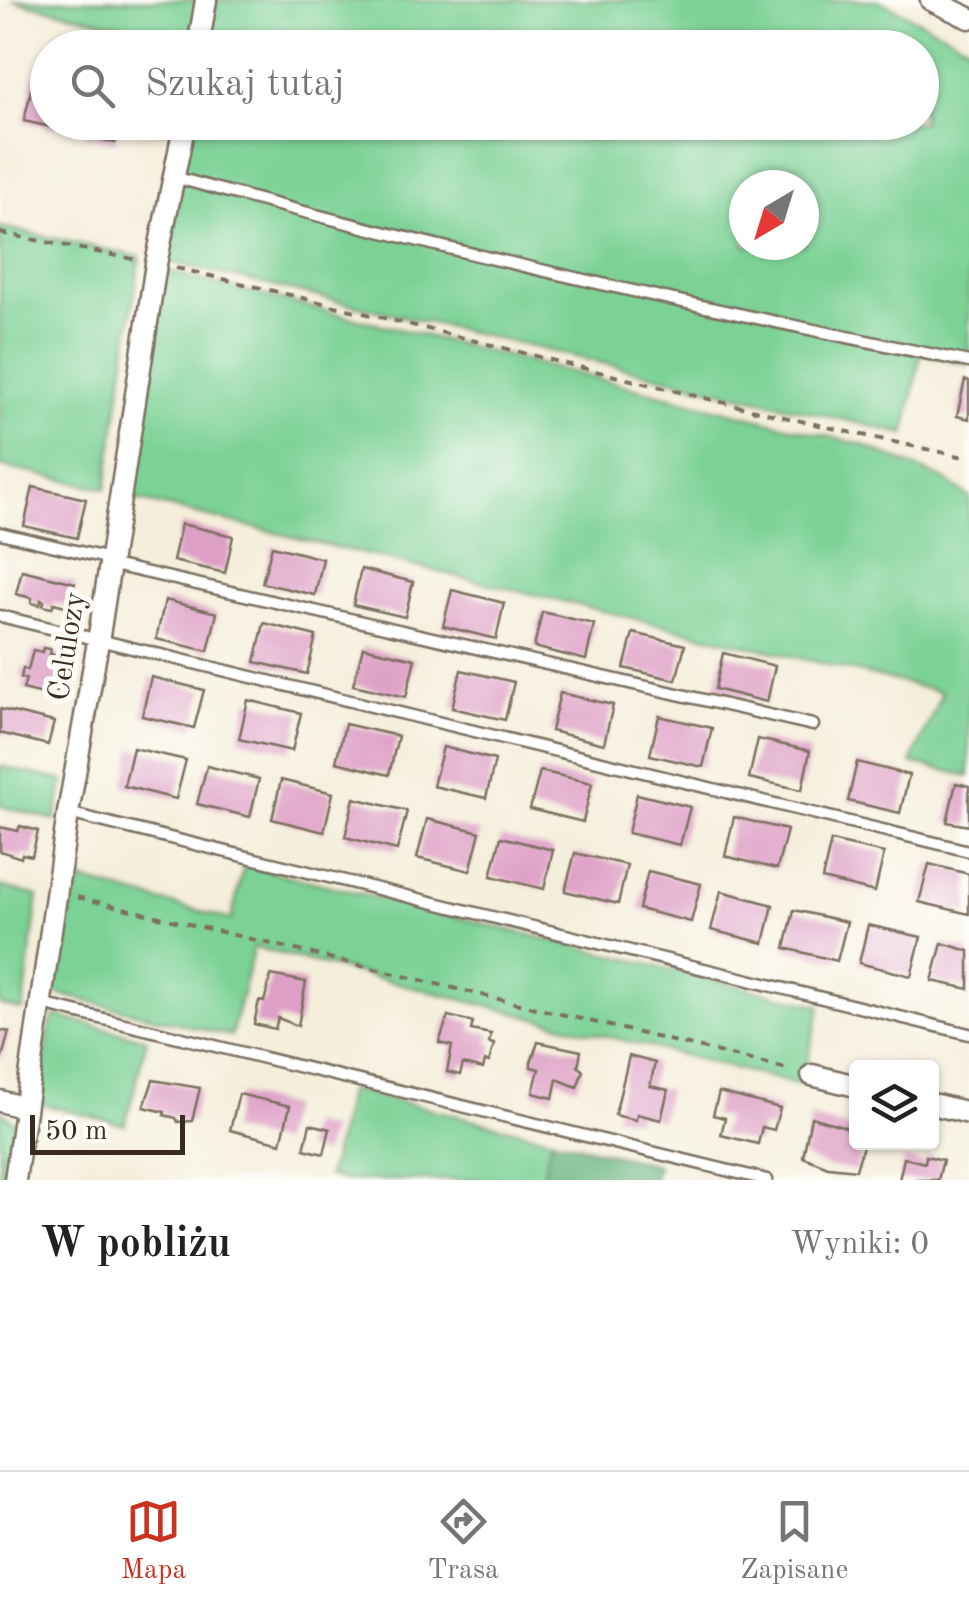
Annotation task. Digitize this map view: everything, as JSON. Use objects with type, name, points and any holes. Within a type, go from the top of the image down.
[{"type":"street","points":[[201,30],[206,0]]},
{"type":"street","points":[[931,0],[969,18]]},
{"type":"street","name":"Celulozy","points":[[14,1180],[68,812],[156,264],[181,140]]},
{"type":"street","points":[[812,1075],[849,1084]]},
{"type":"street","points":[[0,1101],[24,1108]]},
{"type":"street","points":[[939,1106],[969,1112]]},
{"type":"lane","points":[[174,177],[353,227],[690,305],[969,362]]},
{"type":"lane","points":[[0,533],[110,562],[812,724]]},
{"type":"lane","points":[[0,616],[969,851]]},
{"type":"lane","points":[[68,812],[969,1034]]},
{"type":"lane","points":[[42,1004],[767,1180]]},
{"type":"path","points":[[0,233],[367,312],[824,428],[969,458]]},
{"type":"path","points":[[58,892],[812,1075]]},
{"type":"green space","points":[[11,0],[200,0],[191,30],[141,30]]},
{"type":"green space","points":[[215,0],[878,0],[937,30],[209,30]]},
{"type":"green space","points":[[939,31],[969,46],[969,365],[921,353],[905,434],[166,261],[189,140],[939,140]]},
{"type":"green space","points":[[0,227],[140,257],[106,489],[0,466]]},
{"type":"green space","points":[[162,270],[863,445],[945,480],[969,497],[969,776],[911,763],[942,692],[126,497]]},
{"type":"green space","points":[[0,766],[64,781],[55,820],[0,806]]},
{"type":"green space","points":[[244,865],[821,1006],[801,1085],[254,947],[231,1036],[54,993],[73,902],[82,880],[231,920]]},
{"type":"green space","points":[[0,886],[38,896],[23,1011],[0,1005]]},
{"type":"green space","points":[[55,1016],[147,1039],[125,1125],[38,1103],[50,1024]]},
{"type":"green space","points":[[349,1089],[552,1139],[541,1180],[345,1180],[328,1176]]},
{"type":"green space","points":[[0,1110],[15,1122],[6,1180],[0,1180]]},
{"type":"green space","points":[[552,1139],[657,1165],[654,1180],[541,1180]]},
{"type":"building","points":[[30,94],[30,122],[24,121]]},
{"type":"building","points":[[965,380],[969,381],[969,419],[957,416]]},
{"type":"building","points":[[33,487],[86,499],[77,538],[24,526]]},
{"type":"building","points":[[181,524],[233,536],[225,573],[173,561]]},
{"type":"building","points":[[272,546],[323,559],[315,595],[262,583]]},
{"type":"building","points":[[361,569],[413,582],[405,617],[353,605]]},
{"type":"building","points":[[22,570],[75,583],[69,607],[54,603],[52,608],[43,606],[44,601],[40,605],[31,603],[32,598],[16,594]]},
{"type":"building","points":[[452,590],[504,603],[496,639],[443,626]]},
{"type":"building","points":[[165,600],[217,613],[208,651],[156,639]]},
{"type":"building","points":[[542,612],[594,624],[586,660],[534,647]]},
{"type":"building","points":[[264,623],[316,636],[307,674],[255,662]]},
{"type":"building","points":[[633,633],[685,645],[676,680],[624,668]]},
{"type":"building","points":[[363,647],[415,659],[406,697],[353,685]]},
{"type":"building","points":[[43,648],[65,658],[55,697],[23,689],[23,668],[28,670],[33,650],[42,652]]},
{"type":"building","points":[[723,653],[775,666],[767,702],[715,689]]},
{"type":"building","points":[[461,670],[514,682],[505,720],[452,708]]},
{"type":"building","points":[[151,677],[204,690],[194,728],[142,716]]},
{"type":"building","points":[[560,693],[613,705],[604,744],[551,731]]},
{"type":"building","points":[[248,700],[301,713],[292,751],[239,739]]},
{"type":"building","points":[[0,709],[54,722],[48,745],[0,733]]},
{"type":"building","points":[[659,716],[712,728],[703,767],[650,755]]},
{"type":"building","points":[[345,724],[398,736],[389,775],[336,762]]},
{"type":"building","points":[[758,739],[810,751],[802,790],[749,778]]},
{"type":"building","points":[[443,747],[495,760],[486,798],[433,786]]},
{"type":"building","points":[[133,748],[186,760],[176,799],[124,786]]},
{"type":"building","points":[[857,762],[909,775],[900,813],[848,801]]},
{"type":"building","points":[[207,766],[259,779],[250,817],[197,804]]},
{"type":"building","points":[[540,771],[592,783],[583,822],[530,809]]},
{"type":"building","points":[[281,780],[333,793],[324,832],[272,819]]},
{"type":"building","points":[[956,783],[969,786],[969,826],[947,822]]},
{"type":"building","points":[[637,794],[690,807],[680,845],[628,833]]},
{"type":"building","points":[[354,798],[407,811],[397,850],[345,837]]},
{"type":"building","points":[[734,817],[787,830],[777,869],[725,856]]},
{"type":"building","points":[[427,819],[480,832],[470,871],[417,858]]},
{"type":"building","points":[[20,826],[38,831],[32,856],[22,854],[21,858],[0,851],[0,827],[18,831]]},
{"type":"building","points":[[501,837],[553,850],[544,889],[491,876]]},
{"type":"building","points":[[831,841],[884,853],[875,892],[822,879]]},
{"type":"building","points":[[575,853],[627,865],[618,904],[565,891]]},
{"type":"building","points":[[929,864],[969,874],[969,914],[919,902]]},
{"type":"building","points":[[648,871],[701,884],[691,922],[639,909]]},
{"type":"building","points":[[721,891],[773,905],[764,943],[711,930]]},
{"type":"building","points":[[794,910],[847,922],[837,961],[785,948]]},
{"type":"building","points":[[868,925],[921,937],[911,976],[859,963]]},
{"type":"building","points":[[942,943],[969,951],[969,989],[932,981]]},
{"type":"building","points":[[271,975],[306,982],[298,1026],[278,1018],[275,1029],[254,1024]]},
{"type":"building","points":[[448,1016],[473,1022],[471,1030],[491,1034],[489,1043],[494,1044],[483,1069],[463,1064],[460,1075],[447,1072],[452,1046],[439,1043]]},
{"type":"building","points":[[0,1030],[9,1032],[1,1061],[0,1061]]},
{"type":"building","points":[[538,1042],[581,1051],[578,1066],[583,1071],[577,1087],[557,1079],[553,1098],[533,1093],[539,1069],[531,1067],[531,1062]]},
{"type":"building","points":[[629,1056],[655,1063],[650,1086],[668,1090],[661,1120],[637,1114],[636,1120],[615,1115]]},
{"type":"building","points":[[153,1080],[200,1088],[192,1121],[178,1122],[165,1112],[144,1107]]},
{"type":"building","points":[[719,1092],[780,1108],[774,1130],[762,1127],[758,1144],[721,1135],[725,1118],[713,1115]]},
{"type":"building","points":[[239,1094],[290,1106],[281,1143],[230,1130]]},
{"type":"building","points":[[811,1117],[849,1128],[849,1150],[862,1150],[856,1170],[828,1167],[803,1157]]},
{"type":"building","points":[[310,1124],[330,1129],[324,1154],[304,1149]]},
{"type":"building","points":[[926,1156],[943,1160],[938,1180],[899,1180],[904,1158],[925,1163]]}]
